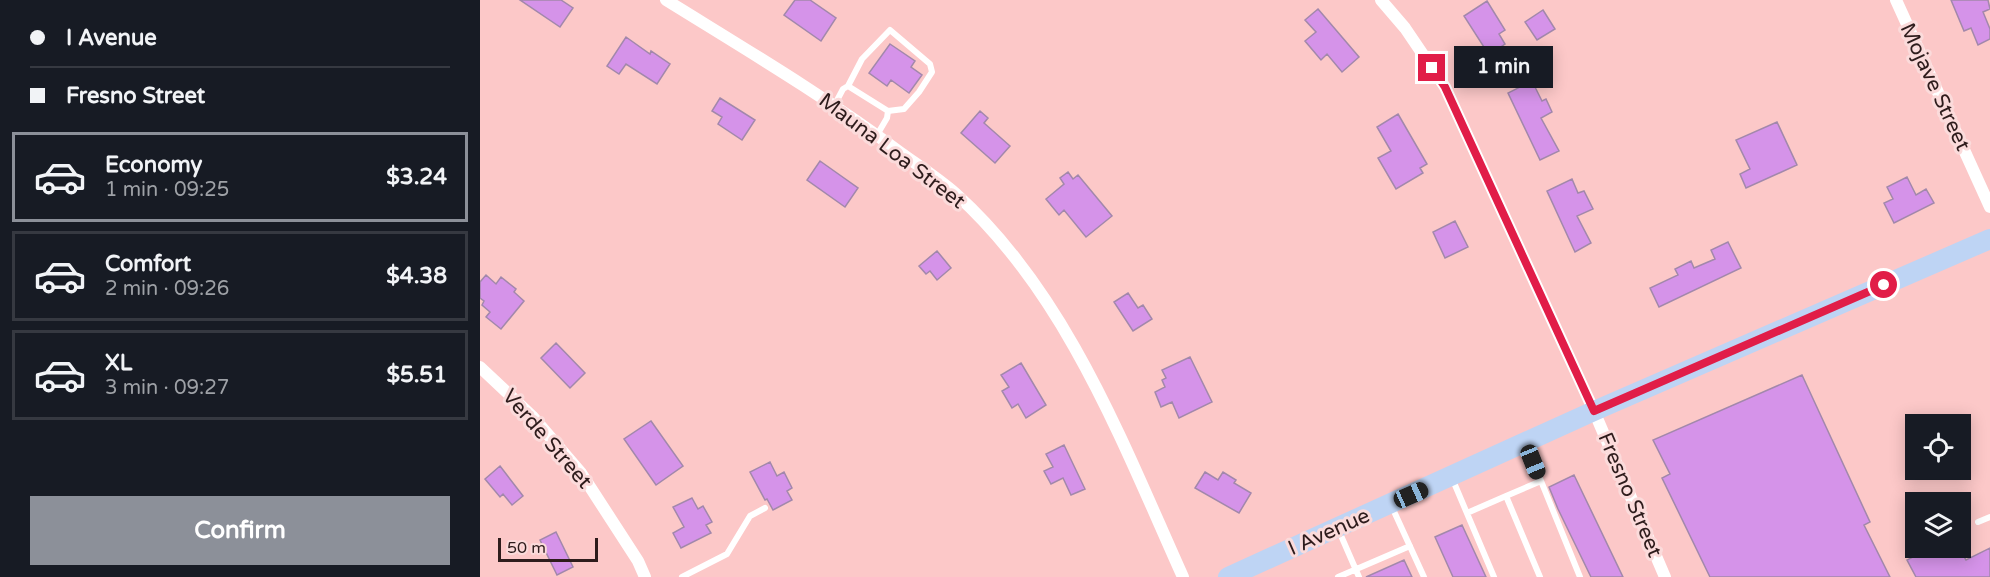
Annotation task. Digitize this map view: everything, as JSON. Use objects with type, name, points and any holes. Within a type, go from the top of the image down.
[{"type":"main road","name":"I Avenue","points":[[1228,577],[1594,411],[1990,239]]},
{"type":"street","name":"Mauna Loa Street","points":[[666,0],[877,135],[956,193],[1005,245],[1061,326],[1095,383],[1183,577]]},
{"type":"street","name":"Fresno Street","points":[[1381,0],[1405,28],[1445,87],[1594,411],[1665,577]]},
{"type":"street","name":"Mojave Street","points":[[1896,0],[1990,207]]},
{"type":"street","name":"Verde Street","points":[[480,367],[532,416],[581,473],[638,561],[645,577]]},
{"type":"lane","points":[[834,106],[862,59],[890,30],[930,64],[932,72],[904,109],[888,111],[848,86]]},
{"type":"lane","points":[[877,135],[887,118],[888,111]]},
{"type":"lane","points":[[1526,443],[1580,577]]},
{"type":"lane","points":[[1452,477],[1494,577]]},
{"type":"lane","points":[[1467,513],[1541,481]]},
{"type":"lane","points":[[1506,496],[1540,577]]},
{"type":"lane","points":[[1391,504],[1424,577]]},
{"type":"lane","points":[[682,577],[727,554],[750,516],[765,508]]},
{"type":"lane","points":[[1978,522],[1990,517]]},
{"type":"lane","points":[[1338,528],[1359,577]]},
{"type":"lane","points":[[1338,577],[1410,546]]},
{"type":"building","points":[[520,0],[561,0],[573,8],[560,27]]},
{"type":"building","points":[[795,0],[810,0],[836,18],[821,41],[784,15]]},
{"type":"building","points":[[1951,0],[1988,0],[1990,9],[1983,12],[1990,29],[1990,39],[1978,45],[1971,28],[1964,31]]},
{"type":"building","points":[[1487,1],[1505,30],[1499,34],[1505,44],[1489,55],[1464,16]]},
{"type":"building","points":[[1318,9],[1359,57],[1342,72],[1327,54],[1321,60],[1305,41],[1316,32],[1305,20]]},
{"type":"building","points":[[1543,10],[1555,29],[1537,40],[1525,22]]},
{"type":"building","points":[[626,37],[650,54],[651,51],[670,64],[657,84],[626,64],[619,74],[607,66]]},
{"type":"building","points":[[890,44],[915,61],[911,67],[922,75],[909,93],[891,80],[887,86],[869,73]]},
{"type":"building","points":[[1532,81],[1542,101],[1546,99],[1552,112],[1541,118],[1559,151],[1540,160],[1508,93]]},
{"type":"building","points":[[720,98],[755,120],[742,140],[718,124],[722,117],[712,111]]},
{"type":"building","points":[[980,111],[988,118],[984,123],[1010,146],[995,163],[961,133]]},
{"type":"building","points":[[1398,114],[1427,164],[1420,168],[1423,173],[1396,189],[1378,158],[1391,151],[1377,127]]},
{"type":"building","points":[[1777,122],[1797,165],[1746,188],[1740,174],[1750,169],[1736,140]]},
{"type":"building","points":[[820,161],[858,188],[845,207],[807,180]]},
{"type":"building","points":[[1068,172],[1073,179],[1078,175],[1112,216],[1086,237],[1064,210],[1059,215],[1046,199],[1064,184],[1060,178]]},
{"type":"building","points":[[1907,177],[1916,195],[1926,189],[1934,203],[1894,223],[1884,203],[1893,199],[1887,187]]},
{"type":"building","points":[[1572,179],[1578,193],[1584,191],[1593,209],[1577,216],[1591,243],[1575,252],[1547,191]]},
{"type":"building","points":[[1455,221],[1468,247],[1445,258],[1433,232]]},
{"type":"building","points":[[1728,242],[1741,268],[1659,307],[1650,288],[1678,275],[1675,269],[1691,261],[1694,268],[1715,259],[1711,250]]},
{"type":"building","points":[[937,251],[951,268],[937,280],[930,271],[926,274],[919,266]]},
{"type":"building","points":[[486,275],[496,284],[501,277],[516,289],[514,292],[524,301],[501,329],[486,317],[490,312],[482,305],[484,301],[480,298],[480,282]]},
{"type":"building","points":[[1128,293],[1138,308],[1143,305],[1152,319],[1133,331],[1114,302]]},
{"type":"building","points":[[556,343],[585,373],[570,388],[541,358]]},
{"type":"building","points":[[1190,357],[1212,402],[1179,418],[1172,402],[1161,407],[1155,392],[1165,387],[1162,380],[1166,378],[1162,370]]},
{"type":"building","points":[[1021,363],[1046,405],[1026,418],[1018,404],[1012,408],[1002,391],[1009,387],[1001,375]]},
{"type":"building","points":[[1802,375],[1870,522],[1864,525],[1890,577],[1710,577],[1662,478],[1670,474],[1653,440]]},
{"type":"building","points":[[651,421],[683,466],[656,485],[624,439]]},
{"type":"building","points":[[1064,445],[1085,489],[1071,495],[1063,478],[1051,484],[1044,471],[1053,467],[1046,454]]},
{"type":"building","points":[[770,462],[777,476],[784,472],[792,488],[787,491],[792,500],[773,510],[750,472]]},
{"type":"building","points":[[500,466],[523,496],[512,505],[503,494],[500,497],[485,479]]},
{"type":"building","points":[[1205,472],[1218,480],[1223,472],[1236,480],[1234,483],[1251,493],[1239,513],[1195,488]]},
{"type":"building","points":[[1574,475],[1623,577],[1591,577],[1558,509],[1549,487]]},
{"type":"building","points":[[692,498],[698,509],[703,506],[712,522],[706,525],[711,533],[681,548],[673,533],[684,527],[673,507]]},
{"type":"building","points":[[1462,525],[1486,577],[1453,577],[1435,537]]},
{"type":"building","points":[[556,532],[573,567],[557,575],[540,540]]},
{"type":"building","points":[[1990,548],[1990,577],[1916,577],[1907,560],[1911,558],[1965,558],[1966,560]]},
{"type":"building","points":[[1404,560],[1412,577],[1366,577]]},
{"type":"route","points":[[1432,68],[1445,87],[1594,411],[1884,285]]}]
